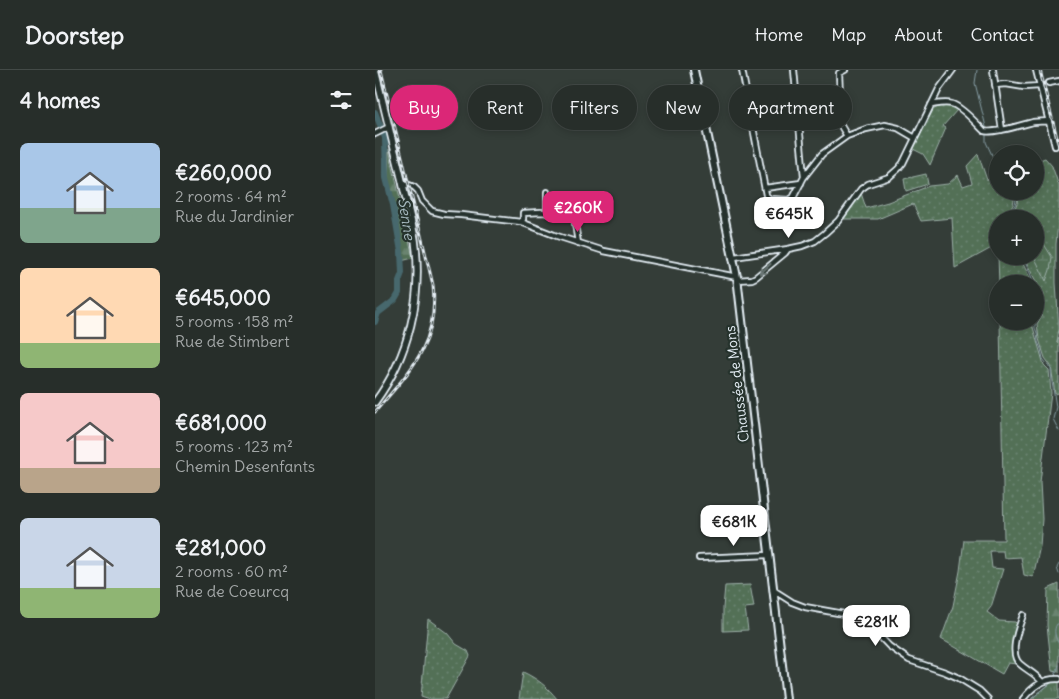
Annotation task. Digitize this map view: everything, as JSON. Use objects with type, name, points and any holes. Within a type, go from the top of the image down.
[{"type":"main road","name":"Chaussée de Mons","points":[[694,70],[734,257],[786,699]]},
{"type":"street","points":[[375,70],[387,128],[403,185],[417,255],[415,308],[409,335],[386,387],[375,402]]},
{"type":"street","points":[[742,70],[765,188],[767,197],[770,199],[791,200],[795,196],[804,177],[823,154],[847,136],[885,125],[898,128],[915,138]]},
{"type":"street","points":[[794,70],[804,177]]},
{"type":"street","points":[[734,257],[802,246],[825,233],[838,221],[861,189],[868,184],[894,174],[903,163],[942,84],[953,70]]},
{"type":"street","points":[[993,70],[1002,130]]},
{"type":"street","points":[[1036,70],[1055,146]]},
{"type":"street","points":[[842,71],[839,73],[841,95],[839,121],[847,136]]},
{"type":"street","points":[[1049,83],[1059,81]]},
{"type":"street","points":[[995,85],[1040,86]]},
{"type":"street","points":[[931,105],[953,104],[987,132],[1034,122],[1049,121]]},
{"type":"street","points":[[377,133],[387,128]]},
{"type":"street","points":[[765,188],[801,183]]},
{"type":"street","points":[[403,185],[414,187],[422,201],[432,211],[444,214],[521,222],[605,251],[737,278],[752,279],[756,277],[787,249]]},
{"type":"street","points":[[547,192],[547,212]]},
{"type":"street","points":[[521,222],[523,213],[571,214],[573,215],[578,243]]},
{"type":"street","points":[[699,558],[769,555]]},
{"type":"street","points":[[773,590],[792,602],[805,607],[855,616],[868,624],[889,646],[905,658],[959,678],[988,699]]},
{"type":"street","points":[[1023,615],[1015,641],[1016,659],[1020,664],[1037,675],[1042,682]]},
{"type":"street","points":[[1023,699],[1030,690],[1042,682],[1055,679]]},
{"type":"green space","points":[[946,105],[957,110],[943,126],[946,128],[930,165],[923,154],[913,149],[933,110]]},
{"type":"green space","points":[[389,149],[413,258],[401,261],[388,178]]},
{"type":"green space","points":[[978,154],[987,180],[989,179],[989,200],[1014,200],[1010,210],[989,210],[989,249],[955,268],[952,218],[921,221],[913,204],[878,219],[844,219],[861,193],[866,208],[888,202],[929,186],[948,184],[958,175],[963,186],[972,183],[967,166]]},
{"type":"green space","points":[[1044,158],[1052,166],[1059,186],[1056,283],[1059,329],[1057,343],[1059,337],[1059,393],[1055,394],[1051,366],[1045,358],[1038,330],[1044,330],[1044,275],[1033,275],[1028,265],[1044,265],[1044,210],[1014,210],[1018,200],[1044,200]]},
{"type":"green space","points":[[926,174],[928,184],[906,191],[904,179]]},
{"type":"green space","points":[[1044,244],[1052,257],[1046,281],[1038,265],[1044,265]]},
{"type":"green space","points":[[998,265],[1024,265],[1028,275],[999,275]]},
{"type":"green space","points":[[1000,330],[1034,330],[1044,365],[1049,370],[1051,393],[1040,482],[1042,519],[1040,546],[1033,577],[1024,575],[1021,557],[1004,558],[1003,551],[990,551],[992,568],[1003,569],[991,607],[987,612],[999,621],[1015,622],[1018,625],[1013,656],[1017,664],[1008,663],[1002,674],[941,639],[953,606],[964,540],[1004,540]]},
{"type":"green space","points":[[1059,584],[1059,672],[1052,671],[1047,625],[1048,589]]},
{"type":"green space","points":[[750,585],[754,607],[745,608],[748,630],[723,631],[725,586]]},
{"type":"green space","points":[[428,619],[447,633],[456,644],[468,651],[470,656],[446,699],[427,699],[421,697]]},
{"type":"green space","points":[[523,672],[542,683],[557,699],[519,699]]},
{"type":"green space","points":[[1056,679],[1059,679],[1059,699],[1031,699]]},
{"type":"waterway","points":[[977,70],[975,83],[986,127],[986,142],[989,149]]},
{"type":"waterway","name":"Senne","points":[[375,112],[385,138],[386,178],[401,252],[402,273],[399,281],[399,293],[395,300],[378,313],[375,322]]},
{"type":"waterway","points":[[1011,210],[1016,200]]},
{"type":"waterway","points":[[1026,265],[1031,275]]},
{"type":"waterway","points":[[1036,330],[1043,359],[1051,369],[1056,407],[1053,419],[1059,431]]},
{"type":"waterway","points":[[1059,564],[1057,568],[1059,574]]},
{"type":"waterway","points":[[1059,624],[1057,624],[1055,631],[1059,644]]},
{"type":"waterway","points":[[1055,676],[1059,665]]},
{"type":"waterway","points":[[1031,699],[1052,682]]},
{"type":"railway","points":[[375,412],[400,383],[419,355],[427,340],[434,306],[433,285],[381,70]]},
{"type":"railway","points":[[1040,70],[1059,146]]}]
